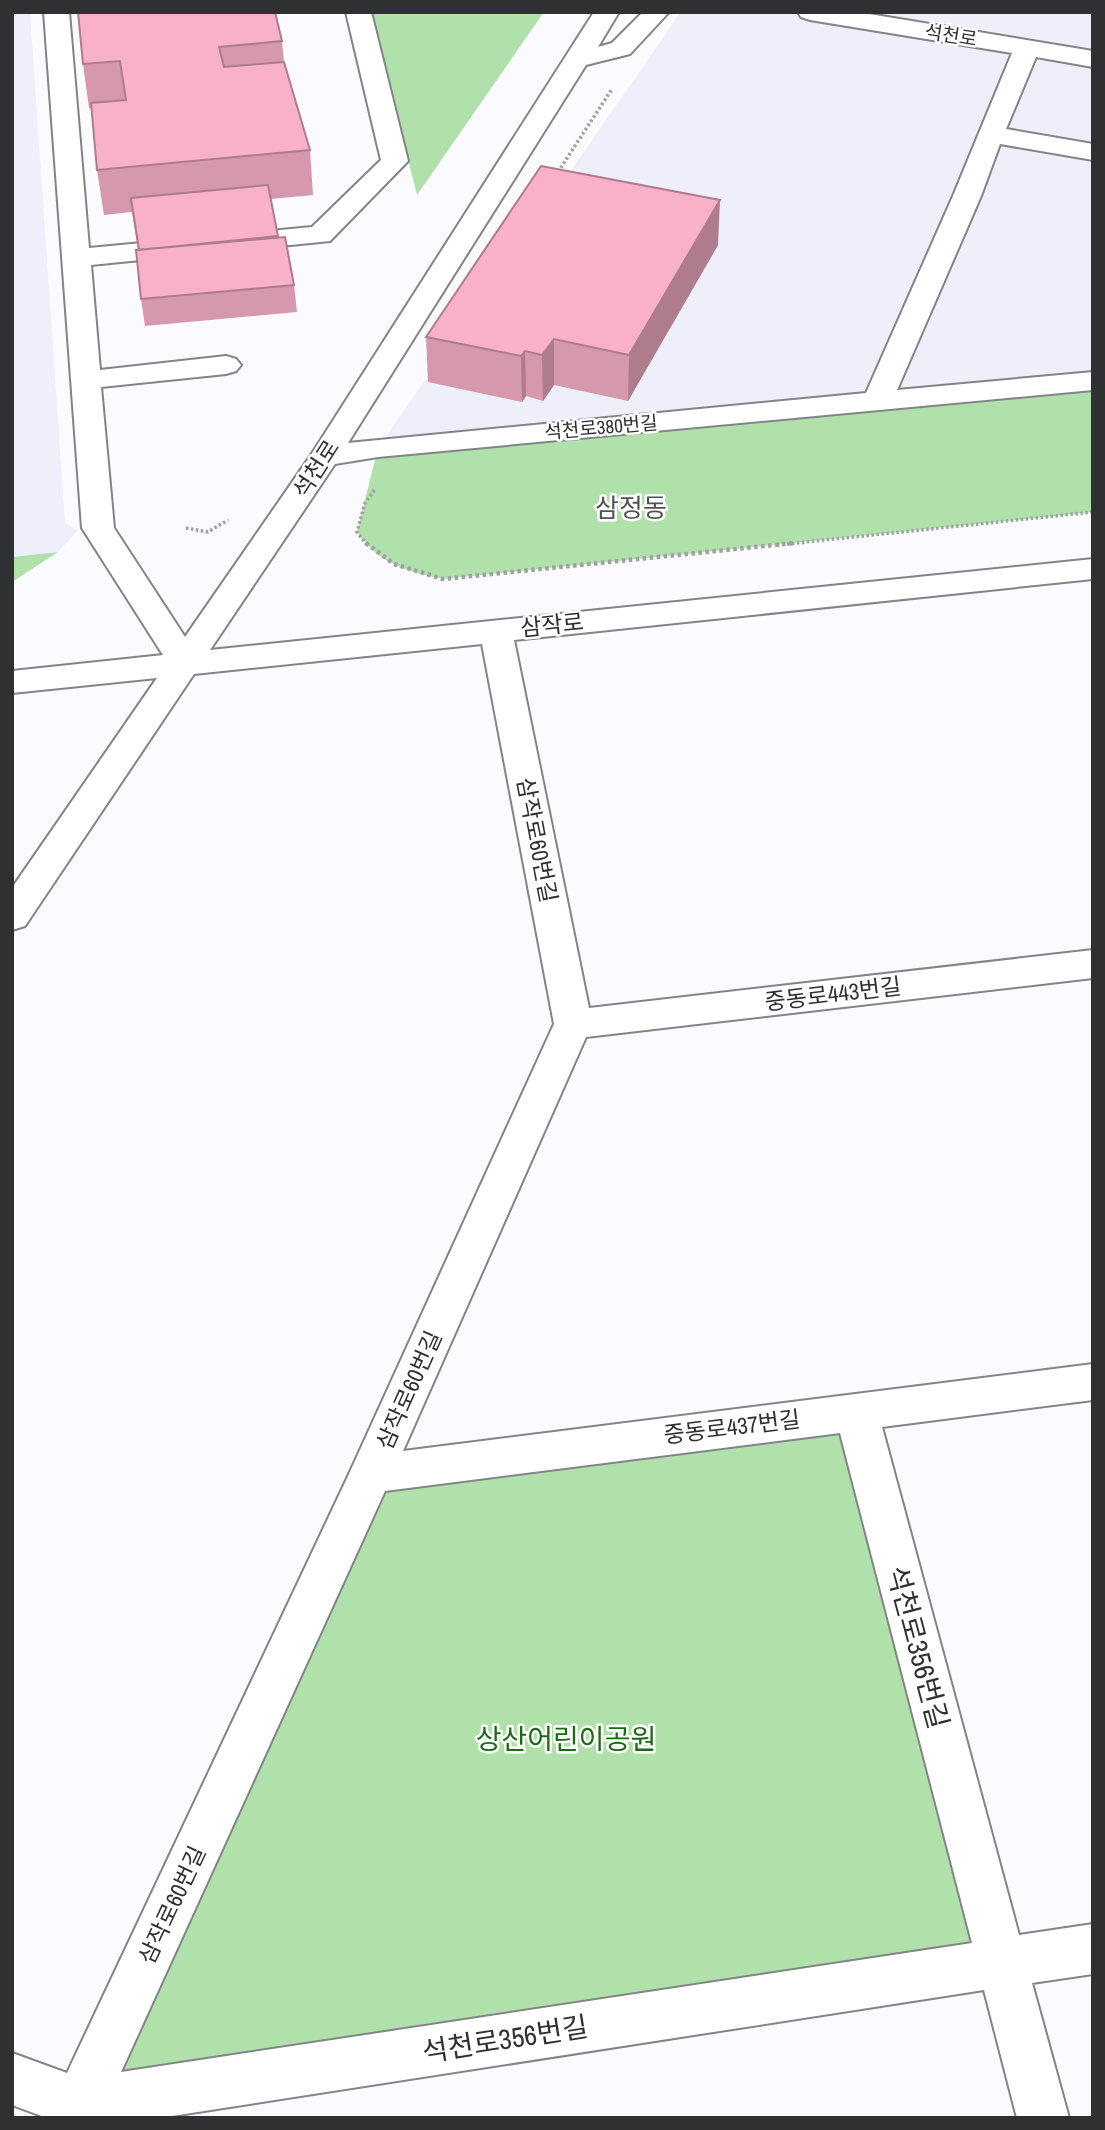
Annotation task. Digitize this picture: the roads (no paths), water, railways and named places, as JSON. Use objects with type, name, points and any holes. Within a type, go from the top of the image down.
[{"type":"street","points":[[56,12],[98,528],[185,663]]},
{"type":"street","points":[[76,258],[320,235],[395,161],[358,12]]},
{"type":"street","name":"석천로","points":[[12,917],[325,456],[607,12]]},
{"type":"street","points":[[578,59],[621,49],[657,12]]},
{"type":"street","name":"석천로","points":[[810,12],[1093,59]]},
{"type":"street","points":[[877,402],[967,197],[989,134],[1027,48]]},
{"type":"street","points":[[989,134],[1093,152]]},
{"type":"street","points":[[85,380],[226,365]]},
{"type":"street","name":"석천로380번길","points":[[325,456],[387,447],[1093,381]]},
{"type":"street","name":"삼작로","points":[[12,682],[1093,569]]},
{"type":"street","name":"삼작로60번길","points":[[77,2111],[371,1474],[573,1024],[496,631]]},
{"type":"street","name":"중동로443번길","points":[[573,1024],[1093,964]]},
{"type":"street","name":"중동로437번길","points":[[371,1474],[1093,1382]]},
{"type":"street","name":"석천로356번길","points":[[856,1412],[1043,2118]]},
{"type":"street","points":[[1000,1963],[1093,1949]]},
{"type":"street","name":"석천로356번길","points":[[12,2079],[77,2111],[1000,1963]]},
{"type":"district","name":"삼정동","points":[[631,508]]},
{"type":"park label","name":"상산어린이공원","points":[[566,1739]]}]
